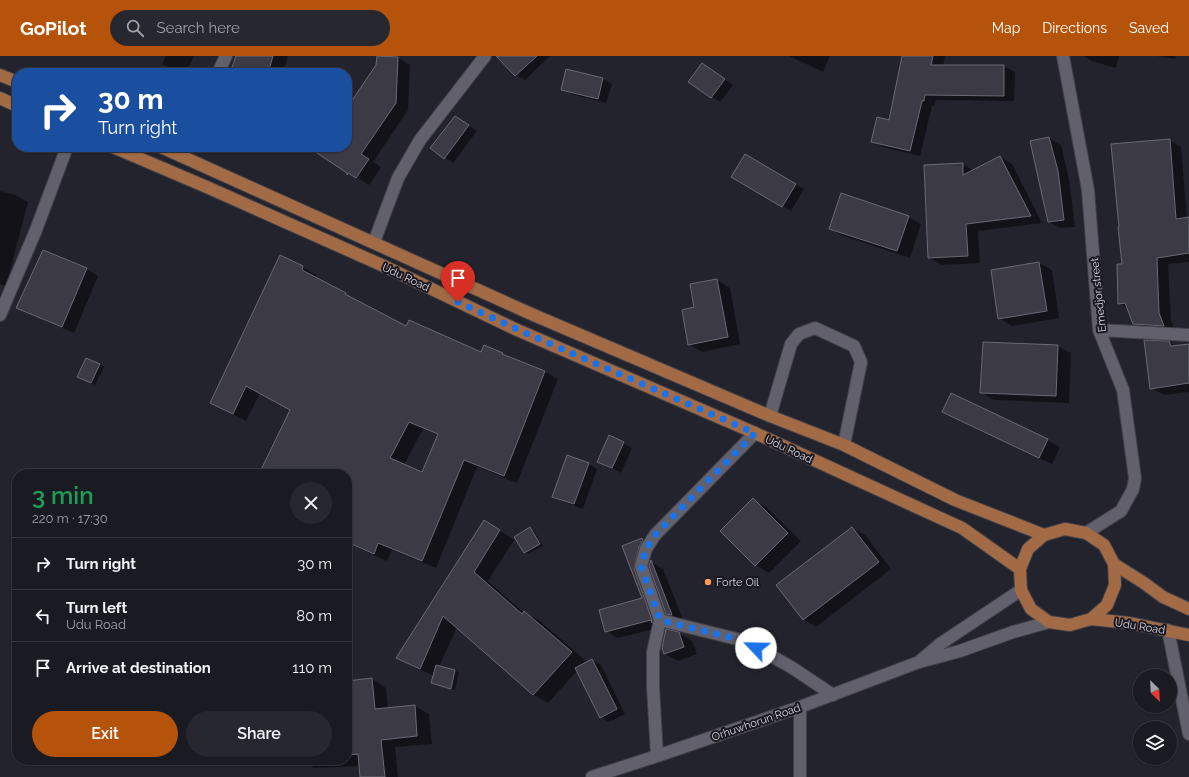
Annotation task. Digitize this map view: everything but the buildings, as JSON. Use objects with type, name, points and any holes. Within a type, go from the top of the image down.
[{"type":"main road","points":[[0,75],[12,80]]},
{"type":"main road","points":[[0,98],[12,104]]},
{"type":"main road","name":"Udu Road","points":[[125,152],[386,267],[515,329],[755,433],[962,528],[1020,569]]},
{"type":"main road","name":"Udu Road","points":[[184,152],[374,242],[529,313],[770,416],[844,445],[955,500],[1044,535]]},
{"type":"main road","points":[[1065,529],[1086,533],[1104,545],[1114,564],[1115,585],[1110,598],[1107,605],[1091,619],[1070,625],[1049,622],[1031,609],[1021,590],[1020,569],[1028,549],[1044,535],[1065,529]]},
{"type":"main road","points":[[1114,564],[1144,583],[1163,598],[1189,609]]},
{"type":"main road","name":"Udu Road","points":[[1091,619],[1129,623],[1189,635]]},
{"type":"street","points":[[220,68],[226,56]]},
{"type":"street","points":[[374,242],[398,178],[420,140],[485,56]]},
{"type":"street","name":"Emedjor street","points":[[1063,56],[1088,190],[1099,330],[1123,390],[1135,478],[1133,489],[1121,511],[1086,533]]},
{"type":"street","points":[[0,315],[36,230],[65,152]]},
{"type":"street","points":[[770,416],[791,344],[799,334],[815,328],[854,346],[861,362],[844,445]]},
{"type":"street","points":[[1099,330],[1189,335]]},
{"type":"street","points":[[657,756],[653,686],[653,652],[660,620],[641,566],[646,549],[655,535],[755,433]]},
{"type":"street","name":"Orhuwhorun Road","points":[[919,662],[940,644],[1021,590]]},
{"type":"street","points":[[660,620],[745,641],[791,667],[833,695]]},
{"type":"street","name":"Orhuwhorun Road","points":[[592,777],[800,707],[919,662],[960,651],[1013,632],[1049,622]]},
{"type":"street","points":[[1168,630],[1189,734]]},
{"type":"street","points":[[800,707],[800,777]]},
{"type":"place","name":"Forte Oil","points":[[708,582]]},
{"type":"route","points":[[458,302],[657,392],[755,433],[655,535],[646,549],[641,566],[660,620],[745,641],[756,648]]}]
